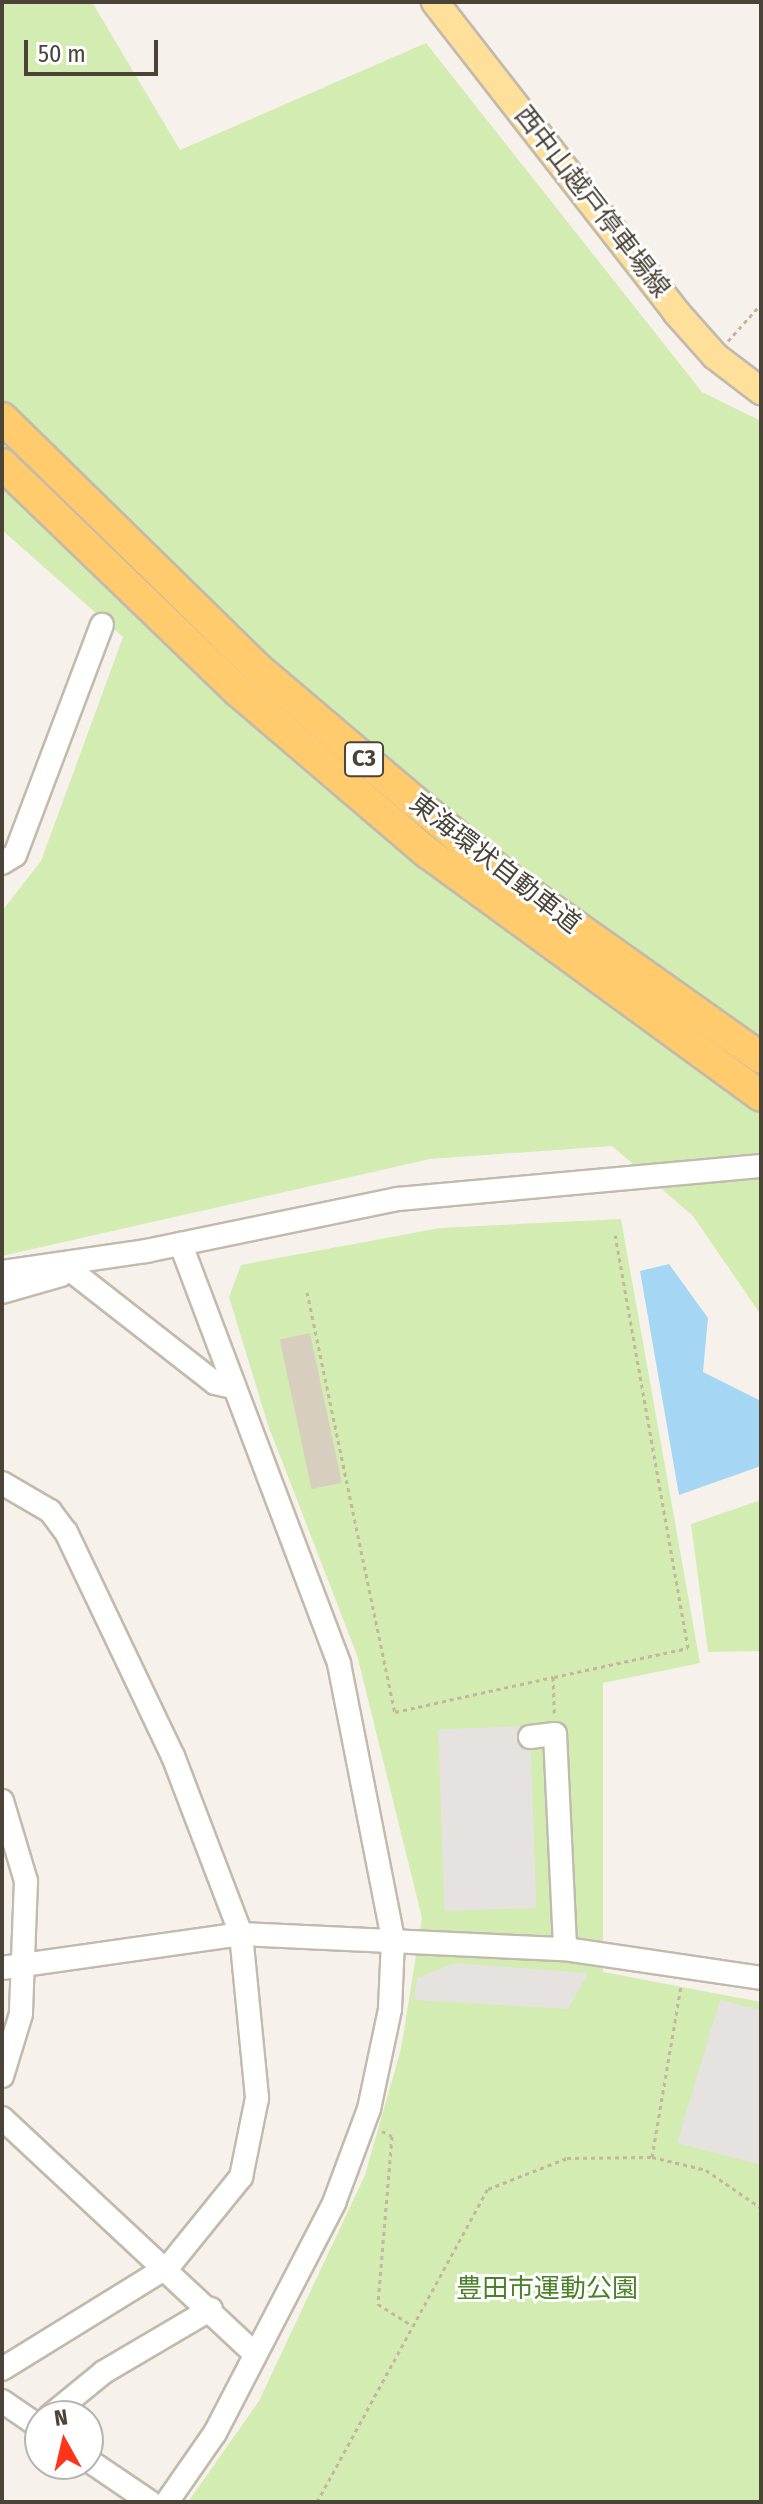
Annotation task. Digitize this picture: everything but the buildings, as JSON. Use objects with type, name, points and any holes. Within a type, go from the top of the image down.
[{"type":"highway","name":"東海環状自動車道","points":[[2,418],[257,668],[402,792],[510,880],[761,1058]]},
{"type":"highway","name":"東海環状自動車道","points":[[2,464],[238,691],[428,853],[761,1096]]},
{"type":"main road","name":"西中山越戸停車場線","points":[[438,5],[715,356],[761,391]]},
{"type":"street","points":[[2,863],[15,855],[102,625]]},
{"type":"street","points":[[2,1272],[146,1251],[398,1199],[761,1166]]},
{"type":"street","points":[[167,2502],[215,2433],[334,2203],[364,2123],[390,2009],[393,1939],[339,1663],[181,1244]]},
{"type":"street","points":[[2,1292],[146,1251]]},
{"type":"street","points":[[73,1272],[215,1383],[233,1387]]},
{"type":"street","points":[[2,1483],[50,1511],[66,1532],[173,1756],[241,1934],[257,2098],[252,2141],[227,2199],[169,2266],[2,2369]]},
{"type":"street","points":[[530,1737],[555,1734],[565,1949]]},
{"type":"street","points":[[2,1801],[23,1855],[26,1965],[16,2038],[2,2076]]},
{"type":"street","points":[[2,1968],[241,1934],[565,1949],[685,1962],[761,1978]]},
{"type":"street","points":[[2,2118],[169,2266],[255,2354]]},
{"type":"street","points":[[70,2400],[104,2372],[211,2309]]},
{"type":"street","points":[[2,2401],[24,2415]]},
{"type":"street","points":[[104,2471],[150,2502]]},
{"type":"path","points":[[715,356],[761,304]]},
{"type":"path","points":[[307,1292],[395,1712],[688,1648],[615,1235]]},
{"type":"path","points":[[553,1677],[555,1734]]},
{"type":"path","points":[[652,2157],[685,1962]]},
{"type":"path","points":[[364,2123],[392,2136],[378,2304],[413,2326]]},
{"type":"path","points":[[317,2502],[488,2189],[567,2158],[652,2157],[706,2170],[761,2208]]},
{"type":"green space","points":[[2,2],[92,2],[180,150],[426,43],[702,392],[761,421],[761,1315],[693,1216],[612,1146],[430,1159],[2,1256],[2,911],[41,861],[123,637],[2,530]]},
{"type":"green space","name":"豊田市運動公園","points":[[621,1219],[700,1663],[603,1683],[603,1972],[761,2002],[761,2502],[188,2502],[259,2401],[365,2175],[401,2049],[422,1918],[357,1655],[268,1425],[229,1297],[241,1265],[440,1228]]},
{"type":"green space","points":[[761,1500],[761,1651],[708,1652],[691,1524]]},
{"type":"shaded area","points":[[530,1726],[536,1908],[444,1911],[438,1729]]},
{"type":"shaded area","points":[[455,1963],[588,1973],[568,2009],[414,2000],[417,1978]]},
{"type":"shaded area","points":[[720,2000],[761,2010],[761,2165],[677,2143]]},
{"type":"water","points":[[669,1264],[708,1318],[703,1372],[761,1401],[761,1466],[679,1495],[640,1271]]}]
